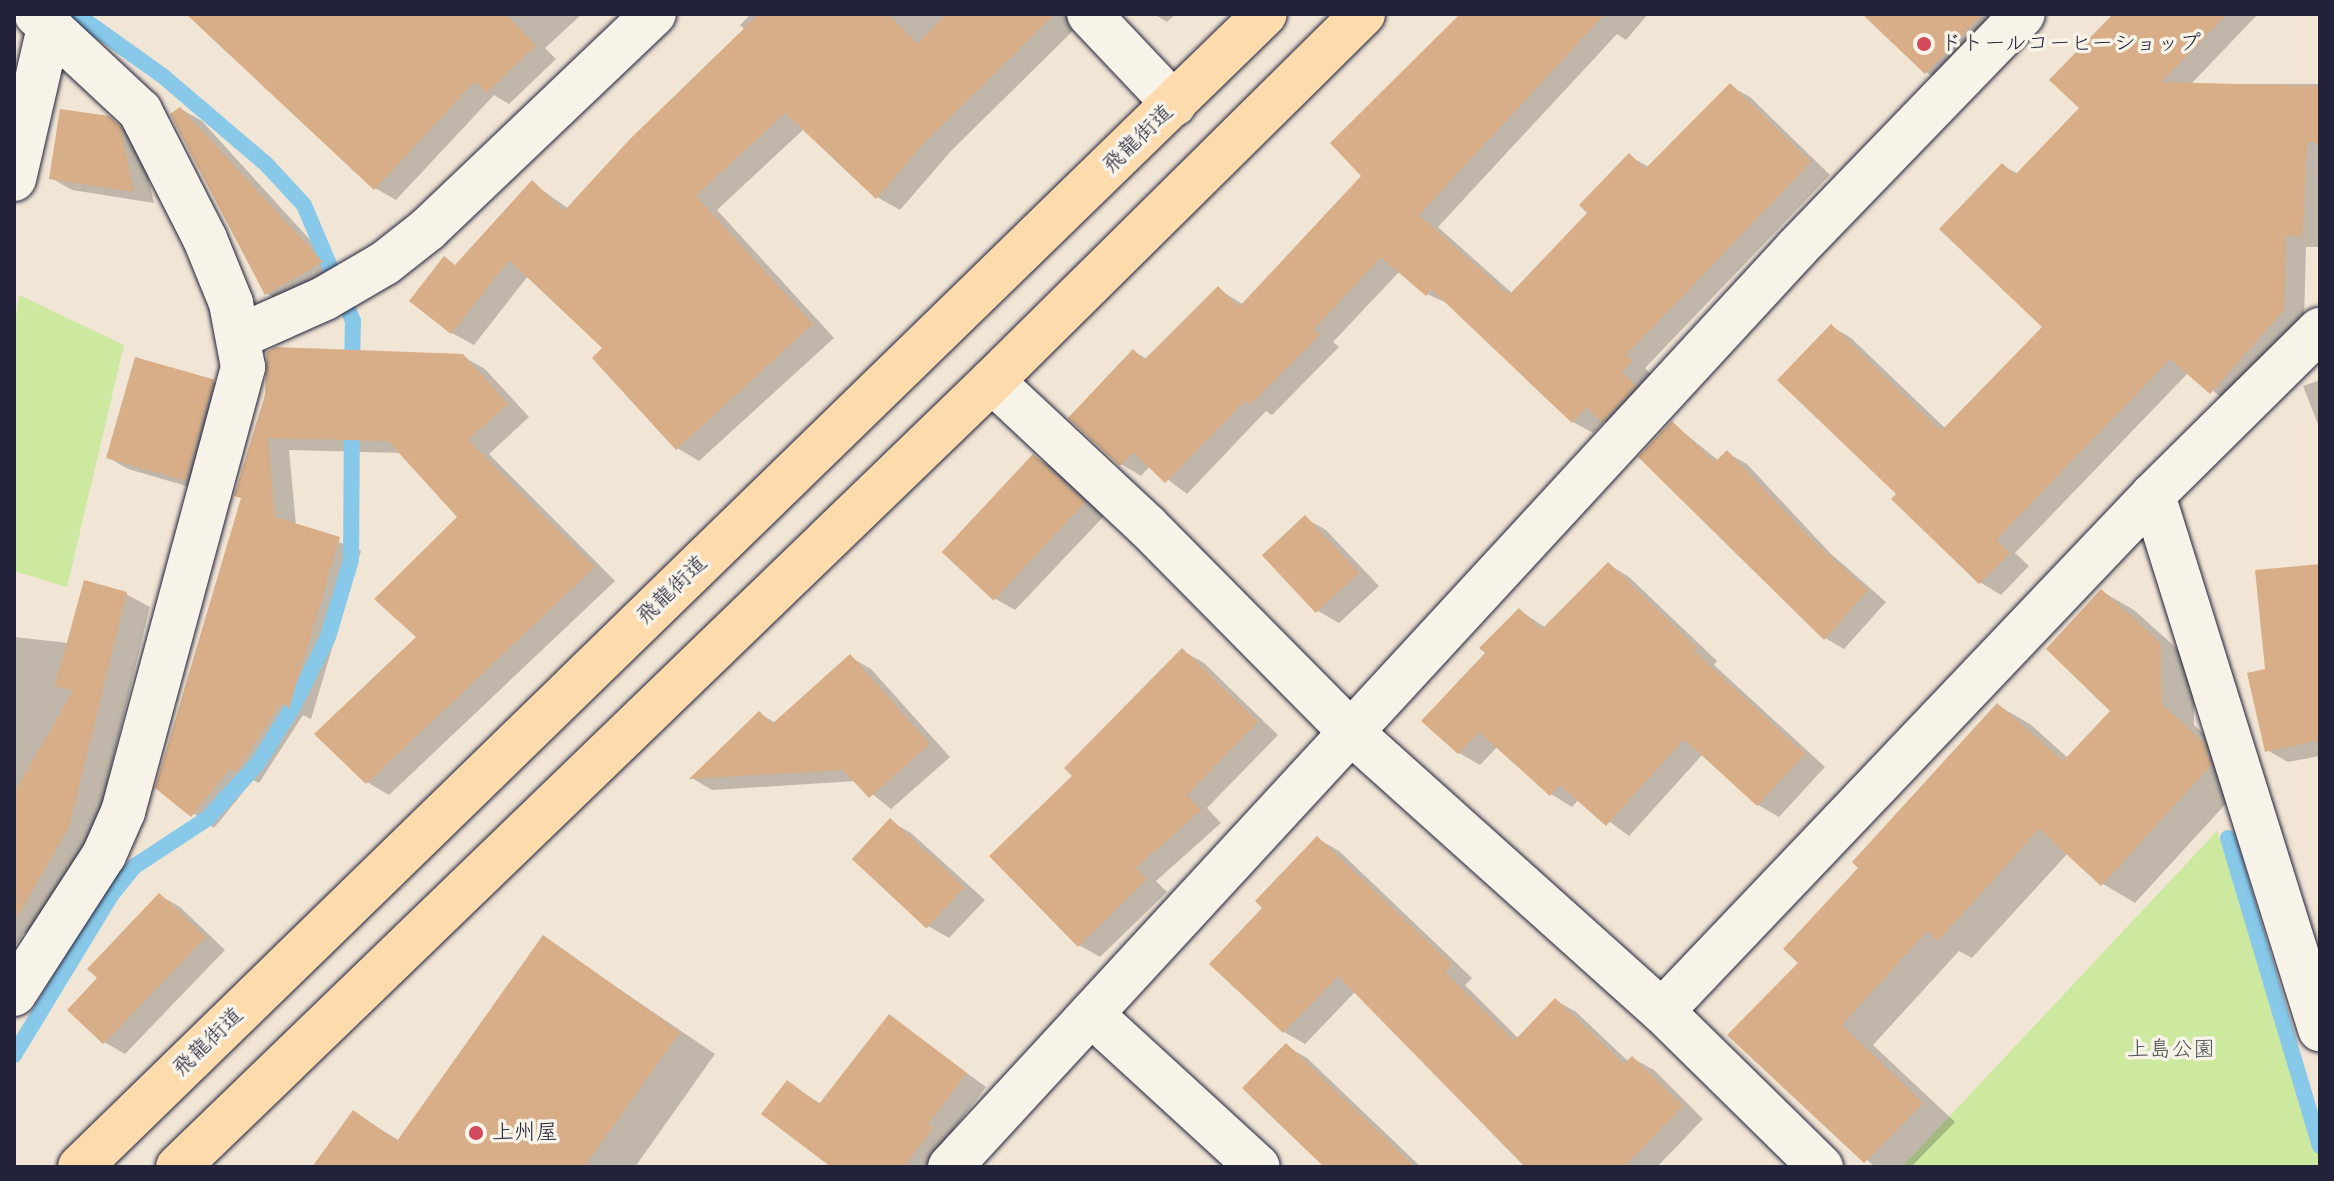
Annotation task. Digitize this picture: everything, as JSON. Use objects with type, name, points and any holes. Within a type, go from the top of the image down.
[{"type":"highway","name":"飛龍街道","points":[[80,1167],[1265,14]]},
{"type":"highway","points":[[187,1164],[992,381],[1363,14]]},
{"type":"street","points":[[238,337],[340,289],[428,229],[654,14]]},
{"type":"street","points":[[1089,14],[1174,104]]},
{"type":"street","points":[[950,1167],[1797,248],[2023,14]]},
{"type":"street","points":[[14,179],[43,19]]},
{"type":"street","points":[[14,994],[104,855],[123,812],[217,477],[243,367],[238,337],[205,239],[140,111],[43,19]]},
{"type":"street","points":[[1662,1011],[2153,495],[2320,330]]},
{"type":"street","points":[[992,381],[1147,526],[1352,733],[1662,1011],[1821,1167]]},
{"type":"street","points":[[2153,495],[2320,1029]]},
{"type":"street","points":[[1091,1014],[1258,1167]]},
{"type":"green space","points":[[19,295],[124,345],[67,587],[14,571],[14,331]]},
{"type":"green space","name":"上島公園","points":[[2217,831],[2320,1127],[2320,1167],[1902,1167]]},
{"type":"building","points":[[186,14],[506,14],[536,46],[486,93],[475,81],[374,190]]},
{"type":"building","points":[[759,14],[888,14],[917,44],[946,14],[1055,14],[928,139],[876,199],[785,113],[696,196],[813,324],[676,450],[592,358],[602,348],[509,260],[451,334],[409,301],[444,256],[455,265],[532,180],[564,211],[630,139]]},
{"type":"building","points":[[1460,14],[1605,14],[1419,215],[1509,295],[1587,213],[1579,205],[1629,153],[1645,169],[1730,83],[1811,162],[1626,355],[1632,361],[1622,372],[1636,386],[1602,422],[1587,407],[1572,423],[1431,289],[1426,296],[1381,257],[1314,329],[1320,335],[1250,405],[1246,400],[1165,483],[1133,452],[1120,466],[1068,418],[1133,349],[1144,360],[1218,286],[1239,307],[1361,176],[1330,143]]},
{"type":"building","name":"ドトールコーヒーショップ","points":[[1862,14],[1983,14],[1925,74]]},
{"type":"building","points":[[2113,14],[2227,14],[2161,82],[2320,86],[2320,143],[2307,142],[2303,236],[2286,236],[2284,310],[2210,394],[2170,359],[1996,540],[2010,553],[1979,584],[1891,499],[1896,494],[1777,380],[1831,324],[1941,431],[2042,327],[1939,229],[2002,163],[2015,175],[2079,108],[2049,80]]},
{"type":"building","points":[[180,107],[323,262],[265,295],[170,114]]},
{"type":"building","points":[[60,109],[109,116],[120,126],[134,192],[49,179]]},
{"type":"building","points":[[276,347],[463,354],[508,404],[468,440],[595,567],[366,784],[314,734],[416,637],[374,599],[457,517],[388,441],[268,438],[275,517],[340,537],[289,709],[282,702],[236,772],[230,768],[191,817],[155,788],[241,498],[234,496],[265,395],[267,352]]},
{"type":"building","points":[[135,357],[214,380],[185,481],[106,458]]},
{"type":"building","points":[[1672,421],[1715,462],[1727,450],[1811,539],[1868,590],[1824,640],[1638,457]]},
{"type":"building","points":[[1033,454],[1085,502],[994,600],[942,552]]},
{"type":"building","points":[[1305,515],[1359,573],[1316,613],[1262,555]]},
{"type":"building","points":[[1608,562],[1697,648],[1694,651],[1805,754],[1757,806],[1684,739],[1606,826],[1560,785],[1550,796],[1479,732],[1458,754],[1421,721],[1485,653],[1479,648],[1519,608],[1541,630]]},
{"type":"building","points":[[2320,564],[2320,740],[2265,752],[2247,673],[2265,669],[2255,570]]},
{"type":"building","points":[[84,580],[127,592],[69,827],[14,923],[14,792],[73,691],[55,686]]},
{"type":"building","points":[[2101,589],[2161,643],[2162,704],[2204,743],[2211,765],[2101,886],[2039,829],[1938,941],[1927,931],[1842,1025],[1923,1103],[1864,1163],[1727,1035],[1798,963],[1783,949],[1858,868],[1852,862],[1997,703],[2063,761],[2110,711],[2046,649]]},
{"type":"building","points":[[1182,648],[1258,722],[1187,795],[1201,810],[1136,868],[1147,879],[1078,947],[989,856],[1072,776],[1064,768]]},
{"type":"building","points":[[850,654],[930,744],[869,798],[843,770],[689,779],[759,711],[772,724]]},
{"type":"building","points":[[890,818],[965,888],[926,929],[852,859]]},
{"type":"building","points":[[1317,836],[1452,965],[1445,972],[1514,1041],[1555,998],[1624,1064],[1632,1056],[1683,1106],[1624,1167],[1525,1167],[1338,976],[1283,1033],[1209,964],[1262,908],[1255,901]]},
{"type":"building","points":[[159,893],[206,937],[103,1044],[67,1010],[97,978],[87,969]]},
{"type":"building","points":[[543,935],[680,1032],[584,1167],[312,1167],[353,1110],[397,1141]]},
{"type":"building","points":[[889,1014],[967,1073],[928,1124],[933,1128],[904,1167],[831,1167],[761,1114],[787,1080],[819,1104]]},
{"type":"building","points":[[1286,1043],[1415,1167],[1324,1167],[1242,1088]]},
{"type":"waterway","points":[[76,14],[164,77],[267,165],[304,205],[353,321],[352,370]]},
{"type":"waterway","points":[[14,1055],[112,894],[135,866],[208,818],[258,763],[293,707],[328,637],[351,560],[352,421]]},
{"type":"waterway","points":[[2228,838],[2320,1146]]},
{"type":"place","name":"ドトールコーヒーショップ","points":[[1924,44]]},
{"type":"place","name":"上州屋","points":[[476,1133]]}]
